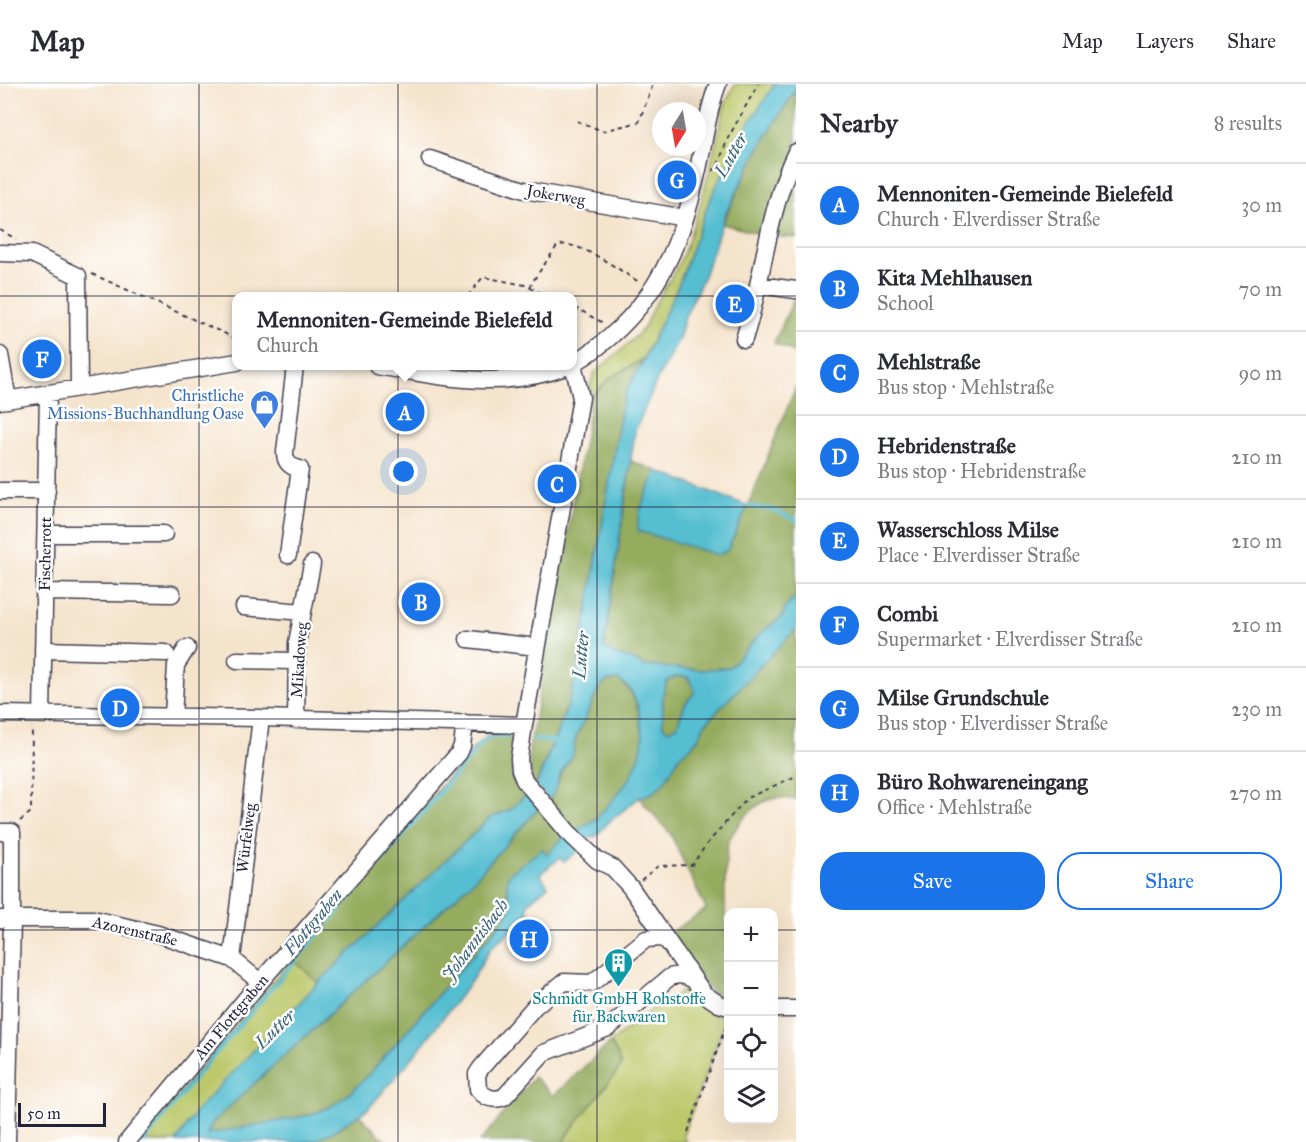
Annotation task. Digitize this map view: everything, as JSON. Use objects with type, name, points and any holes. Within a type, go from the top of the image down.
[{"type":"street","points":[[577,361],[615,335],[641,306],[668,260],[685,218],[718,84]]},
{"type":"street","points":[[744,339],[759,285],[771,225],[786,175],[796,152]]},
{"type":"street","name":"Jokerweg","points":[[430,159],[524,190],[685,218]]},
{"type":"street","points":[[0,253],[32,254],[78,276],[79,388]]},
{"type":"street","points":[[759,285],[796,290]]},
{"type":"street","points":[[0,360],[4,400],[232,363]]},
{"type":"street","points":[[288,555],[300,469],[291,468],[285,460],[295,370]]},
{"type":"street","points":[[405,370],[481,381],[501,381],[555,370]]},
{"type":"street","points":[[574,370],[580,398],[524,725],[519,758],[520,770],[531,790],[568,832],[588,852],[613,868],[631,888],[694,980],[712,1000],[724,1005]]},
{"type":"street","name":"Fischerrott","points":[[37,715],[44,650],[48,393]]},
{"type":"street","points":[[0,491],[47,491]]},
{"type":"street","points":[[46,534],[164,534]]},
{"type":"street","name":"Mikadoweg","points":[[296,720],[297,643],[312,564]]},
{"type":"street","points":[[45,592],[172,594]]},
{"type":"street","points":[[244,608],[303,612]]},
{"type":"street","points":[[468,639],[537,647]]},
{"type":"street","points":[[173,717],[176,665],[187,648]]},
{"type":"street","points":[[44,650],[166,653]]},
{"type":"street","points":[[237,660],[297,661]]},
{"type":"street","points":[[0,714],[524,725]]},
{"type":"street","name":"Würfelweg","points":[[232,959],[261,718]]},
{"type":"street","name":"Am Flottgraben","points":[[127,1142],[260,982],[459,753],[465,723]]},
{"type":"street","points":[[6,832],[7,1142]]},
{"type":"street","name":"Azorenstraße","points":[[6,919],[93,919],[158,934],[232,959],[260,982]]},
{"type":"street","points":[[667,941],[661,938],[646,939],[592,983],[564,982],[535,1006],[481,1068],[477,1074],[478,1089],[489,1098],[504,1097],[544,1053],[608,1028],[670,977],[687,976],[694,980]]},
{"type":"street","points":[[778,1009],[796,1009]]},
{"type":"path","points":[[577,121],[603,131],[639,122],[653,84]]},
{"type":"path","points":[[699,168],[712,171],[717,168],[728,138],[758,84]]},
{"type":"path","points":[[0,230],[23,243]]},
{"type":"path","points":[[530,288],[557,246],[562,244],[578,246],[652,290]]},
{"type":"path","points":[[87,272],[232,337]]},
{"type":"path","points":[[472,292],[483,277],[530,288],[538,292]]},
{"type":"path","points":[[577,310],[605,324],[615,335]]},
{"type":"path","points":[[6,832],[31,812],[37,715]]},
{"type":"path","points":[[631,888],[658,866],[692,865],[706,844],[747,798],[796,776]]},
{"type":"path","points":[[514,954],[529,940]]},
{"type":"path","points":[[688,1132],[724,1034]]},
{"type":"green space","points":[[735,84],[775,84],[741,135],[708,204],[679,284],[643,359],[611,377],[592,396],[590,386],[594,373],[644,328],[652,309],[678,266],[704,192],[725,104]]},
{"type":"green space","points":[[796,92],[796,238],[768,236],[722,224],[760,146]]},
{"type":"green space","points":[[796,297],[796,353],[774,343]]},
{"type":"green space","points":[[643,359],[626,392],[622,406],[577,673],[568,705],[535,786],[530,775],[529,751],[592,396],[611,377]]},
{"type":"green space","points":[[796,386],[796,597],[791,601],[784,616],[760,634],[730,667],[703,670],[644,666],[632,659],[615,655],[604,648],[631,461],[657,471],[643,505],[727,551],[748,506]]},
{"type":"green space","points":[[796,629],[796,799],[777,798],[761,803],[736,828],[728,842],[724,908],[724,997],[715,994],[704,985],[670,933],[706,909],[670,833],[639,798],[654,792],[665,781],[681,754],[690,748],[699,737],[705,724]]},
{"type":"green space","points":[[676,676],[688,677],[695,692],[685,704],[677,726],[668,730],[663,726],[664,692],[667,681]]},
{"type":"green space","points":[[619,680],[631,693],[639,713],[643,738],[639,760],[628,782],[605,810],[573,833],[549,800],[560,774],[573,755],[575,740],[599,688],[607,681]]},
{"type":"green space","points":[[500,732],[516,732],[513,776],[527,794],[510,810],[490,818],[318,983],[292,958],[473,749],[486,737]]},
{"type":"green space","points":[[540,807],[566,834],[548,854],[507,886],[511,908],[505,918],[372,1071],[349,1094],[330,1107],[310,1115],[207,1135],[213,1122],[471,883]]},
{"type":"green space","points":[[292,958],[318,983],[197,1110],[176,1142],[138,1142]]},
{"type":"green space","points":[[688,988],[705,1008],[724,1019],[724,1025],[683,1135],[686,1142],[564,1142],[618,1055],[610,1043],[656,1006]]},
{"type":"green space","points":[[610,1043],[618,1055],[621,1067],[564,1142],[480,1142],[534,1077],[553,1096]]},
{"type":"green space","points":[[359,1115],[387,1142],[300,1142],[324,1136]]},
{"type":"water","name":"Lutter","points":[[775,84],[796,84],[796,89],[760,146],[724,217],[704,276],[685,317],[679,339],[658,378],[635,431],[604,647],[615,655],[632,659],[644,666],[703,670],[730,667],[760,634],[783,616],[785,608],[796,597],[796,629],[705,724],[699,737],[690,748],[681,754],[665,781],[654,792],[639,798],[611,820],[596,836],[581,841],[573,833],[597,818],[630,778],[640,756],[643,738],[638,707],[631,690],[619,680],[607,681],[599,688],[575,740],[573,755],[560,774],[549,800],[536,786],[567,708],[577,673],[622,406],[626,392],[679,284],[708,204],[741,135]],"holes":[[[677,676],[688,677],[695,692],[685,704],[677,726],[668,730],[663,726],[663,698],[667,681]]]},
{"type":"water","points":[[657,471],[748,506],[727,551],[717,555],[638,531],[641,508]]},
{"type":"water","name":"Lutter","points":[[527,794],[540,807],[471,883],[213,1122],[207,1134],[310,1115],[330,1107],[349,1094],[372,1071],[505,918],[511,908],[507,886],[508,875],[542,849],[548,854],[566,834],[581,849],[564,862],[560,858],[540,874],[548,886],[529,902],[527,910],[530,914],[490,949],[472,980],[414,1056],[367,1110],[316,1140],[176,1142],[197,1110],[318,983],[490,818],[510,810]]},
{"type":"waterway","points":[[748,506],[773,510],[796,520]]},
{"type":"waterway","name":"Flottgraben","points":[[144,1142],[198,1074],[485,740],[495,736],[512,736]]},
{"type":"waterway","name":"Flottgraben","points":[[533,739],[556,742]]},
{"type":"place","name":"Milse Grundschule","points":[[677,180]]},
{"type":"place","name":"Wasserschloss Milse","points":[[735,304]]},
{"type":"place","name":"Combi","points":[[42,359]]},
{"type":"place","name":"Mennoniten-Gemeinde Bielefeld","points":[[405,412]]},
{"type":"place","name":"Christliche Missions-Buchhandlung Oase","points":[[265,430]]},
{"type":"place","name":"Mehlstraße","points":[[557,484]]},
{"type":"place","name":"Kita Mehlhausen","points":[[421,602]]},
{"type":"place","name":"Hebridenstraße","points":[[120,708]]},
{"type":"place","name":"Büro Rohwareneingang","points":[[529,939]]},
{"type":"place","name":"Schmidt GmbH Rohstoffe für Backwaren","points":[[619,988]]},
{"type":"water label","name":"Johannisbach","points":[[475,940]]}]
